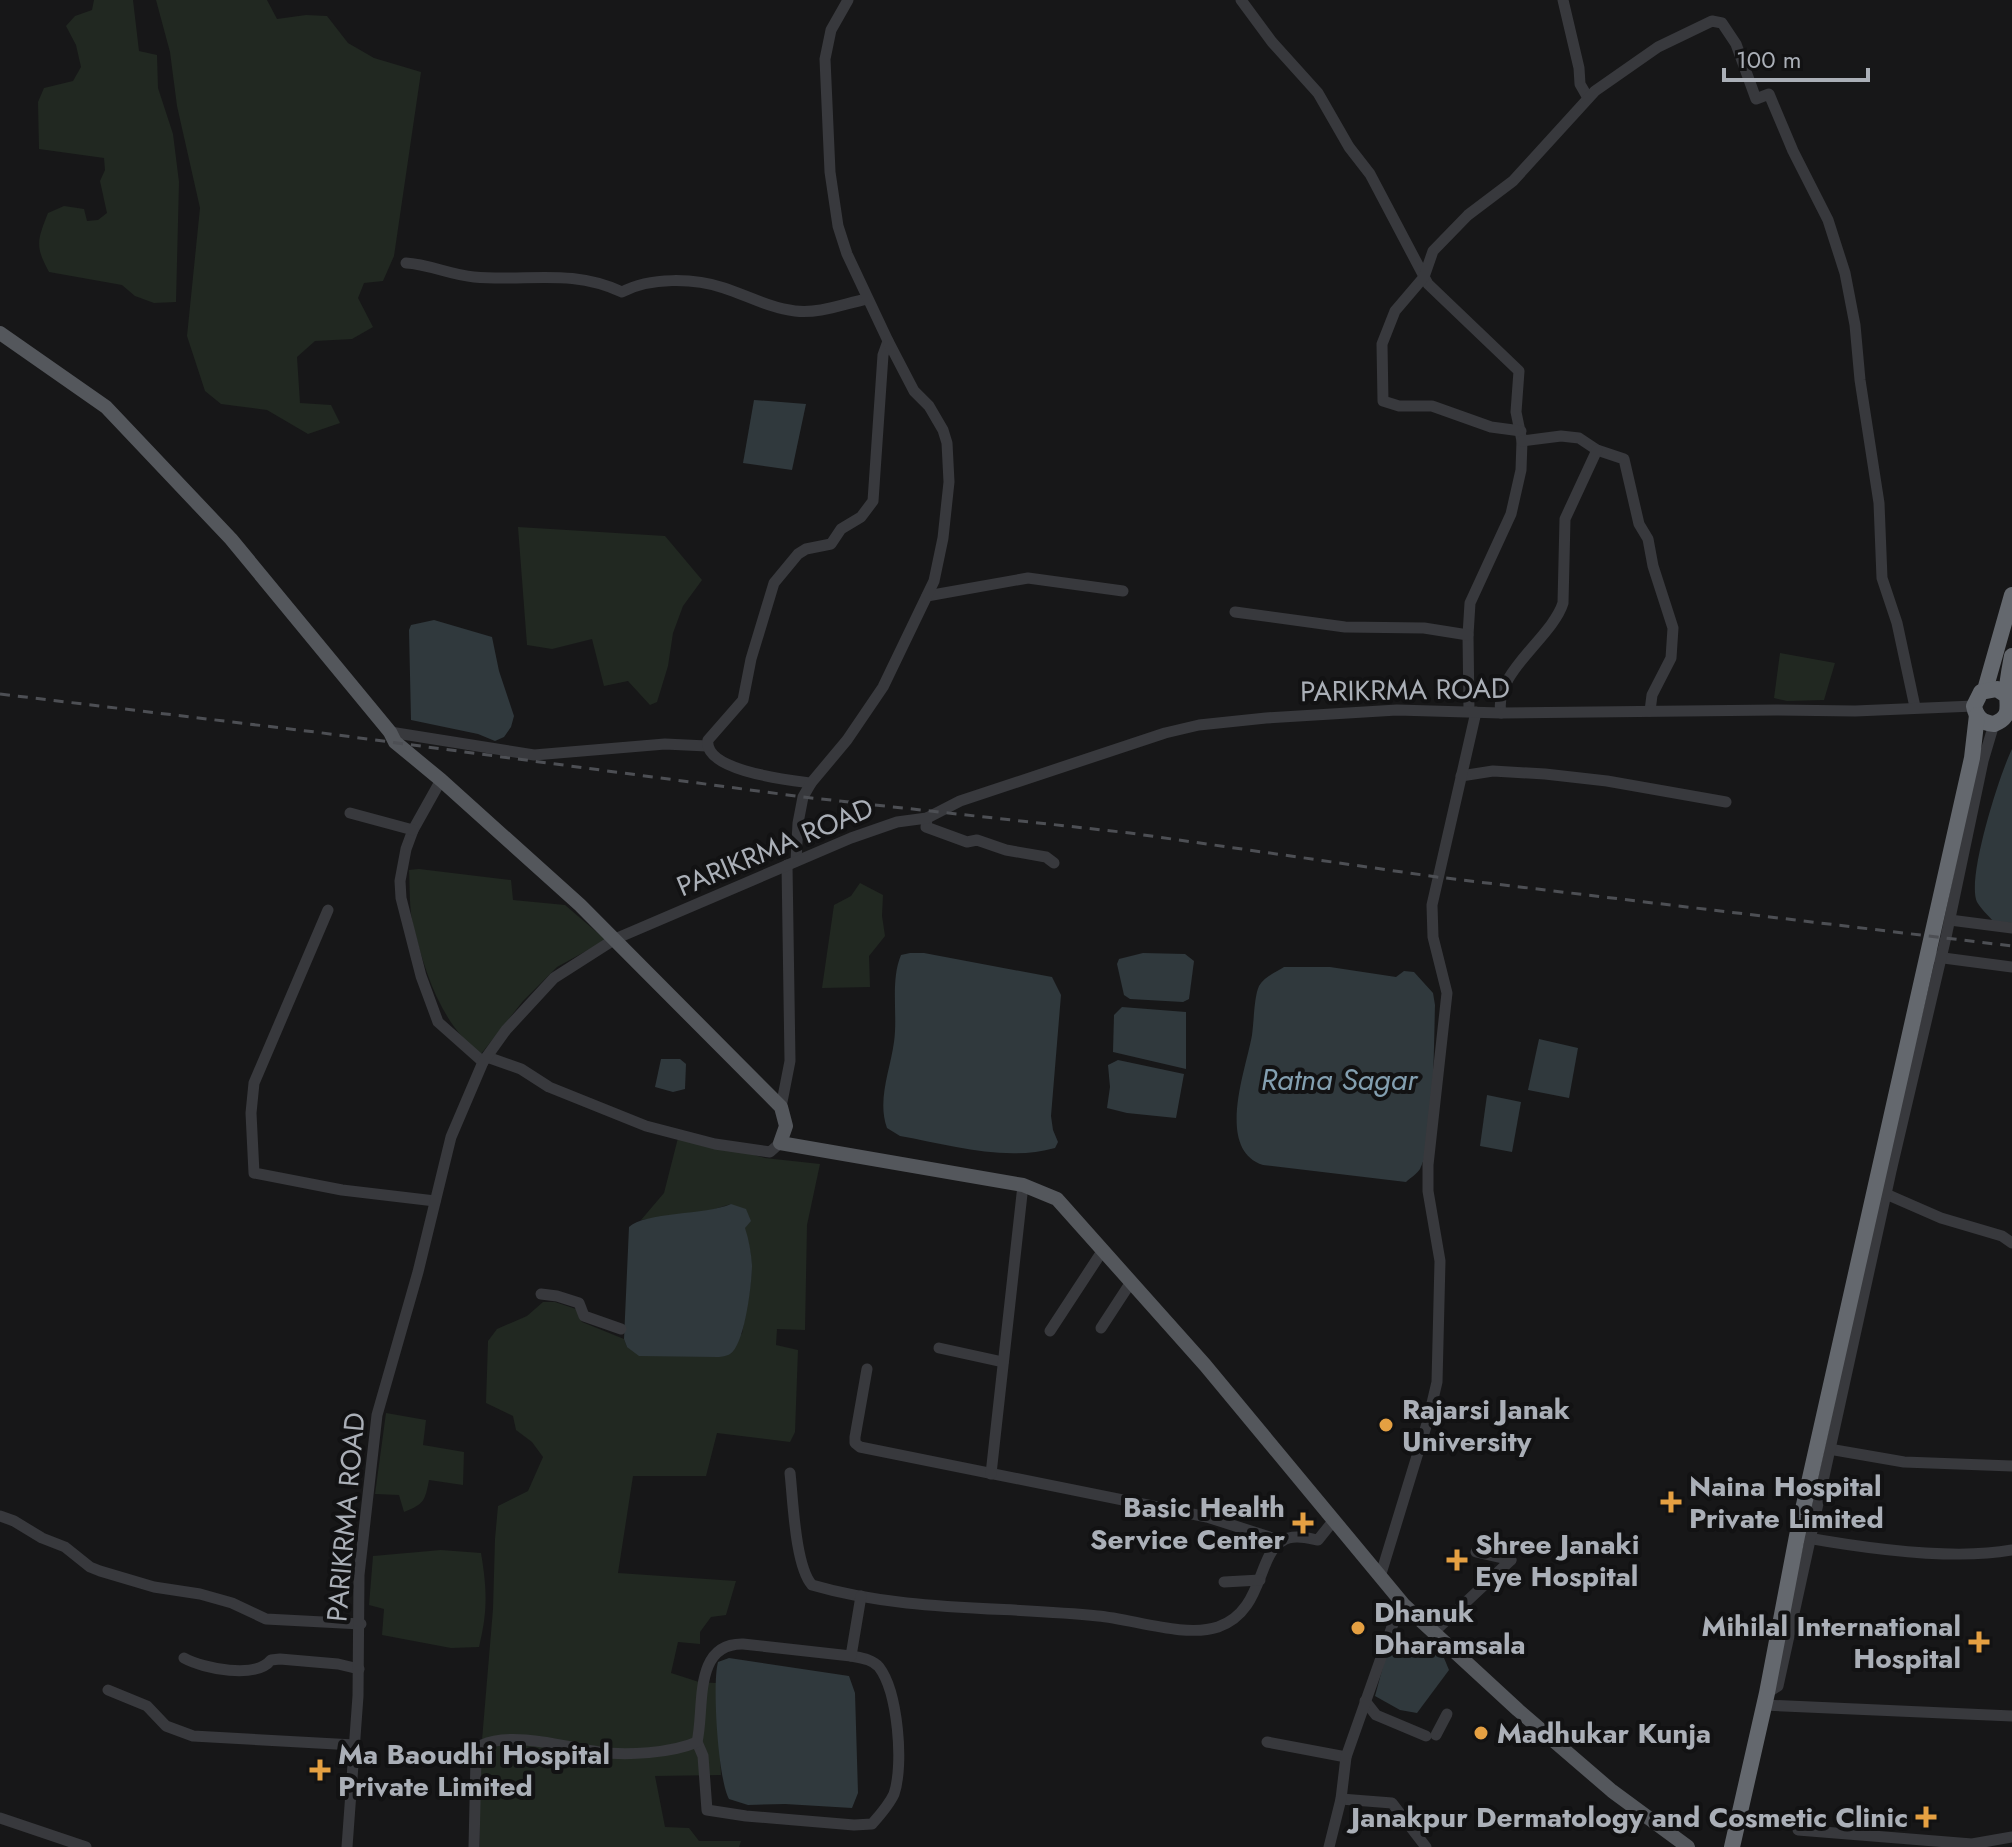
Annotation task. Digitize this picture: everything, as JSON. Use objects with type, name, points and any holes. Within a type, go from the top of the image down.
[{"type":"highway","points":[[1985,690],[2012,595]]},
{"type":"highway","points":[[1975,711],[1981,721],[2002,722],[2010,704],[2012,656]]},
{"type":"highway","points":[[1732,1847],[1934,957],[1972,758],[1978,695],[1985,690],[1997,689],[2010,704]]},
{"type":"main road","points":[[0,333],[106,407],[231,539],[395,742],[615,939],[781,1107],[786,1126],[780,1143],[1023,1185],[1057,1199],[1205,1365],[1404,1605],[1612,1791],[1688,1847]]},
{"type":"street","points":[[1241,0],[1272,42],[1318,93],[1349,147],[1370,174],[1428,284],[1519,371],[1516,412],[1522,436],[1521,470],[1511,514],[1470,603],[1468,635],[1472,711],[1432,905],[1433,937],[1447,993],[1428,1165],[1428,1191],[1440,1261],[1437,1382],[1380,1577]]},
{"type":"street","points":[[1563,0],[1580,84],[1588,98]]},
{"type":"street","points":[[781,1107],[790,1061],[791,863],[803,797],[883,687],[934,581],[943,538],[949,482],[947,443],[937,418],[914,391],[888,341],[867,299],[838,226],[830,172],[825,59],[831,30],[844,2]]},
{"type":"street","points":[[1650,711],[1652,695],[1671,658],[1673,628],[1653,566],[1648,539],[1639,524],[1624,459],[1597,450],[1579,438],[1522,436],[1432,406],[1399,406],[1383,401],[1382,344],[1395,311],[1424,277],[1433,251],[1446,236],[1513,181],[1588,98],[1658,47],[1712,21],[1727,27],[1756,99],[1769,94],[1793,151],[1828,220],[1845,273],[1879,503],[1882,578],[1897,623],[1915,707]]},
{"type":"street","points":[[406,263],[475,278],[567,277],[607,285],[622,292],[666,281],[698,283],[721,287],[764,304],[797,312],[811,312],[867,299]]},
{"type":"street","points":[[811,783],[739,769],[710,753],[708,740],[743,700],[769,591],[782,571],[806,549],[831,544],[841,529],[861,517],[873,501],[883,355],[888,341]]},
{"type":"street","points":[[1501,713],[1504,688],[1559,616],[1563,603],[1565,519],[1597,450]]},
{"type":"street","points":[[927,596],[1028,578],[1123,591]]},
{"type":"street","points":[[1235,612],[1345,627],[1424,628],[1468,635]]},
{"type":"street","name":"PARIKRMA ROAD","points":[[347,1847],[361,1624],[359,1575],[377,1415],[418,1272],[451,1137],[485,1059],[515,1019],[554,978],[615,939],[851,838],[897,822],[927,818],[960,801],[1165,733],[1199,725],[1338,713],[1855,711],[1915,707],[1975,711]]},
{"type":"street","points":[[1994,724],[1983,761],[1950,920],[1934,957],[1886,1194],[1829,1449],[1803,1537],[1868,1547],[1967,1555],[2012,1550]]},
{"type":"street","points":[[390,732],[534,755],[654,744],[707,746]]},
{"type":"street","points":[[1461,776],[1493,771],[1545,774],[1607,781],[1726,802]]},
{"type":"street","points":[[441,780],[413,830],[400,881],[401,898],[421,976],[438,1022],[485,1059],[521,1069],[549,1087],[646,1126],[744,1149],[770,1152],[780,1143]]},
{"type":"street","points":[[350,813],[413,830]]},
{"type":"street","points":[[927,818],[926,827],[941,834],[1046,857],[1054,863]]},
{"type":"street","points":[[328,910],[254,1083],[251,1113],[254,1173],[342,1190],[435,1201]]},
{"type":"street","points":[[1950,920],[2012,928]]},
{"type":"street","points":[[1934,957],[2012,967]]},
{"type":"street","points":[[991,1474],[1023,1185]]},
{"type":"street","points":[[1886,1194],[1941,1218],[2002,1236],[2012,1243]]},
{"type":"street","points":[[1050,1331],[1103,1250]]},
{"type":"street","points":[[1101,1328],[1131,1282]]},
{"type":"street","points":[[541,1294],[579,1303],[584,1316],[621,1329]]},
{"type":"street","points":[[939,1348],[1003,1362]]},
{"type":"street","points":[[867,1369],[855,1437],[857,1445],[865,1449],[1207,1517],[1282,1541],[1295,1537],[1318,1540],[1334,1520]]},
{"type":"street","points":[[1829,1449],[1904,1462],[2012,1466]]},
{"type":"street","points":[[790,1473],[796,1529],[809,1582],[822,1588],[861,1596],[922,1604],[1075,1613],[1200,1630],[1221,1626],[1240,1613],[1250,1602],[1272,1554],[1282,1541]]},
{"type":"street","points":[[0,1516],[65,1547],[100,1571],[154,1587],[232,1603],[266,1619],[361,1624]]},
{"type":"street","points":[[1435,1631],[1511,1560],[1476,1552]]},
{"type":"street","points":[[1224,1582],[1260,1580]]},
{"type":"street","points":[[851,1656],[861,1596]]},
{"type":"street","points":[[1329,1847],[1341,1799],[1346,1757],[1394,1621],[1404,1605]]},
{"type":"street","points":[[743,1644],[851,1656],[870,1660],[881,1670],[896,1719],[898,1769],[894,1793],[872,1824],[746,1816],[707,1810],[703,1756],[697,1742],[704,1681],[710,1659],[726,1645],[743,1644]]},
{"type":"street","points":[[184,1658],[230,1670],[255,1669],[271,1660],[280,1659],[359,1669]]},
{"type":"street","points":[[108,1690],[147,1706],[166,1726],[193,1736],[354,1745]]},
{"type":"street","points":[[1766,1699],[2012,1716]]},
{"type":"street","points":[[1365,1701],[1376,1715],[1431,1736],[1447,1714]]},
{"type":"street","points":[[474,1847],[476,1758],[482,1745],[490,1741],[531,1741],[604,1753],[675,1750],[697,1742]]},
{"type":"street","points":[[1267,1742],[1346,1757]]},
{"type":"street","points":[[1341,1799],[1392,1803],[1426,1847]]},
{"type":"street","points":[[0,1818],[86,1847]]},
{"type":"street","points":[[1798,1830],[1972,1844],[2012,1837]]},
{"type":"shaded area","points":[[94,0],[133,0],[139,51],[157,55],[158,88],[173,134],[179,182],[176,302],[154,303],[135,296],[122,285],[49,272],[41,256],[40,237],[48,213],[64,206],[84,209],[87,221],[98,220],[107,213],[100,181],[105,170],[104,158],[39,149],[38,102],[44,88],[73,81],[81,67],[76,45],[66,26],[75,16],[92,10]]},
{"type":"shaded area","points":[[156,0],[267,0],[277,19],[327,16],[348,43],[374,58],[421,72],[394,256],[383,281],[364,283],[358,298],[373,327],[352,339],[315,341],[297,357],[300,403],[331,405],[340,423],[308,434],[267,410],[221,404],[205,391],[187,336],[200,208],[177,106],[170,52]]},
{"type":"shaded area","points":[[518,527],[665,536],[702,580],[683,606],[673,633],[668,666],[657,702],[650,705],[628,681],[604,686],[592,639],[552,649],[527,645]]},
{"type":"shaded area","points":[[1780,653],[1835,663],[1824,700],[1787,701],[1774,698]]},
{"type":"shaded area","points":[[409,870],[511,880],[513,900],[565,905],[606,940],[557,967],[523,1001],[481,1054],[467,1042],[445,1013],[423,961],[413,925],[410,898]]},
{"type":"shaded area","points":[[860,883],[883,895],[885,936],[869,956],[870,987],[822,988],[834,905],[851,896]]},
{"type":"shaded area","points":[[679,1134],[765,1158],[820,1164],[807,1225],[805,1330],[777,1329],[776,1345],[798,1350],[795,1432],[790,1442],[717,1433],[706,1476],[633,1476],[618,1573],[736,1581],[726,1615],[711,1617],[700,1632],[700,1644],[678,1642],[671,1673],[699,1682],[716,1683],[721,1775],[655,1776],[665,1827],[689,1828],[699,1841],[741,1841],[739,1847],[480,1847],[480,1764],[498,1506],[528,1491],[543,1457],[532,1442],[516,1430],[513,1416],[486,1403],[488,1341],[497,1329],[527,1316],[543,1302],[555,1302],[576,1309],[582,1322],[624,1339],[627,1347],[742,1334],[752,1268],[747,1238],[731,1204],[705,1212],[641,1220],[664,1193]]},
{"type":"shaded area","points":[[386,1413],[426,1420],[423,1445],[464,1452],[463,1485],[429,1480],[422,1501],[404,1512],[399,1495],[375,1494]]},
{"type":"shaded area","points":[[441,1550],[481,1553],[486,1600],[479,1647],[451,1648],[382,1635],[384,1609],[369,1605],[373,1556]]},
{"type":"water","points":[[754,400],[806,404],[792,470],[743,463]]},
{"type":"water","points":[[434,620],[492,637],[514,716],[504,737],[495,741],[478,734],[411,720],[409,630],[411,625]]},
{"type":"water","points":[[2012,749],[2012,923],[1993,921],[1977,902],[1975,890],[1986,826]]},
{"type":"water","points":[[910,953],[1052,977],[1061,995],[1051,1116],[1058,1142],[1055,1148],[1017,1153],[978,1151],[900,1136],[887,1128],[883,1107],[895,1032],[896,976],[901,955]]},
{"type":"water","points":[[1143,953],[1185,954],[1194,961],[1189,999],[1183,1002],[1130,999],[1124,995],[1117,964],[1119,959]]},
{"type":"water","name":"Ratna Sagar","points":[[1284,967],[1330,967],[1396,977],[1404,971],[1414,972],[1433,993],[1434,1065],[1428,1138],[1420,1169],[1406,1182],[1263,1165],[1248,1156],[1240,1143],[1237,1107],[1252,1035],[1257,991],[1264,980]]},
{"type":"water","points":[[1122,1007],[1186,1012],[1186,1069],[1113,1052],[1114,1015]]},
{"type":"water","points":[[1539,1039],[1578,1048],[1569,1098],[1528,1090]]},
{"type":"water","points":[[661,1059],[680,1059],[686,1064],[685,1089],[673,1092],[655,1087]]},
{"type":"water","points":[[1118,1060],[1184,1074],[1176,1118],[1107,1108],[1110,1087],[1108,1065]]},
{"type":"water","points":[[1487,1095],[1521,1102],[1512,1152],[1480,1146]]},
{"type":"water","points":[[731,1204],[746,1209],[751,1221],[745,1228],[752,1260],[751,1285],[744,1326],[735,1348],[729,1355],[719,1357],[639,1356],[627,1347],[624,1339],[629,1227],[661,1216]]},
{"type":"water","points":[[1397,1641],[1416,1644],[1444,1658],[1449,1670],[1417,1713],[1400,1710],[1375,1696],[1388,1648]]},
{"type":"water","points":[[729,1658],[849,1676],[855,1693],[858,1793],[852,1808],[748,1805],[729,1799],[719,1753],[716,1673],[718,1662]]},
{"type":"railway","points":[[0,694],[803,797],[1130,833],[1437,877],[2012,946]]},
{"type":"place","name":"Rajarsi Janak University","points":[[1386,1425]]},
{"type":"place","name":"Naina Hospital Private Limited","points":[[1671,1502]]},
{"type":"place","name":"Basic Health Service Center","points":[[1303,1523]]},
{"type":"place","name":"Shree Janaki Eye Hospital","points":[[1457,1560]]},
{"type":"place","name":"Dhanuk Dharamsala","points":[[1358,1628]]},
{"type":"place","name":"Mihilal International Hospital","points":[[1979,1642]]},
{"type":"place","name":"Madhukar Kunja","points":[[1481,1733]]},
{"type":"place","name":"Ma Baoudhi Hospital Private Limited","points":[[320,1770]]},
{"type":"place","name":"Janakpur Dermatology and Cosmetic Clinic","points":[[1926,1817]]}]
